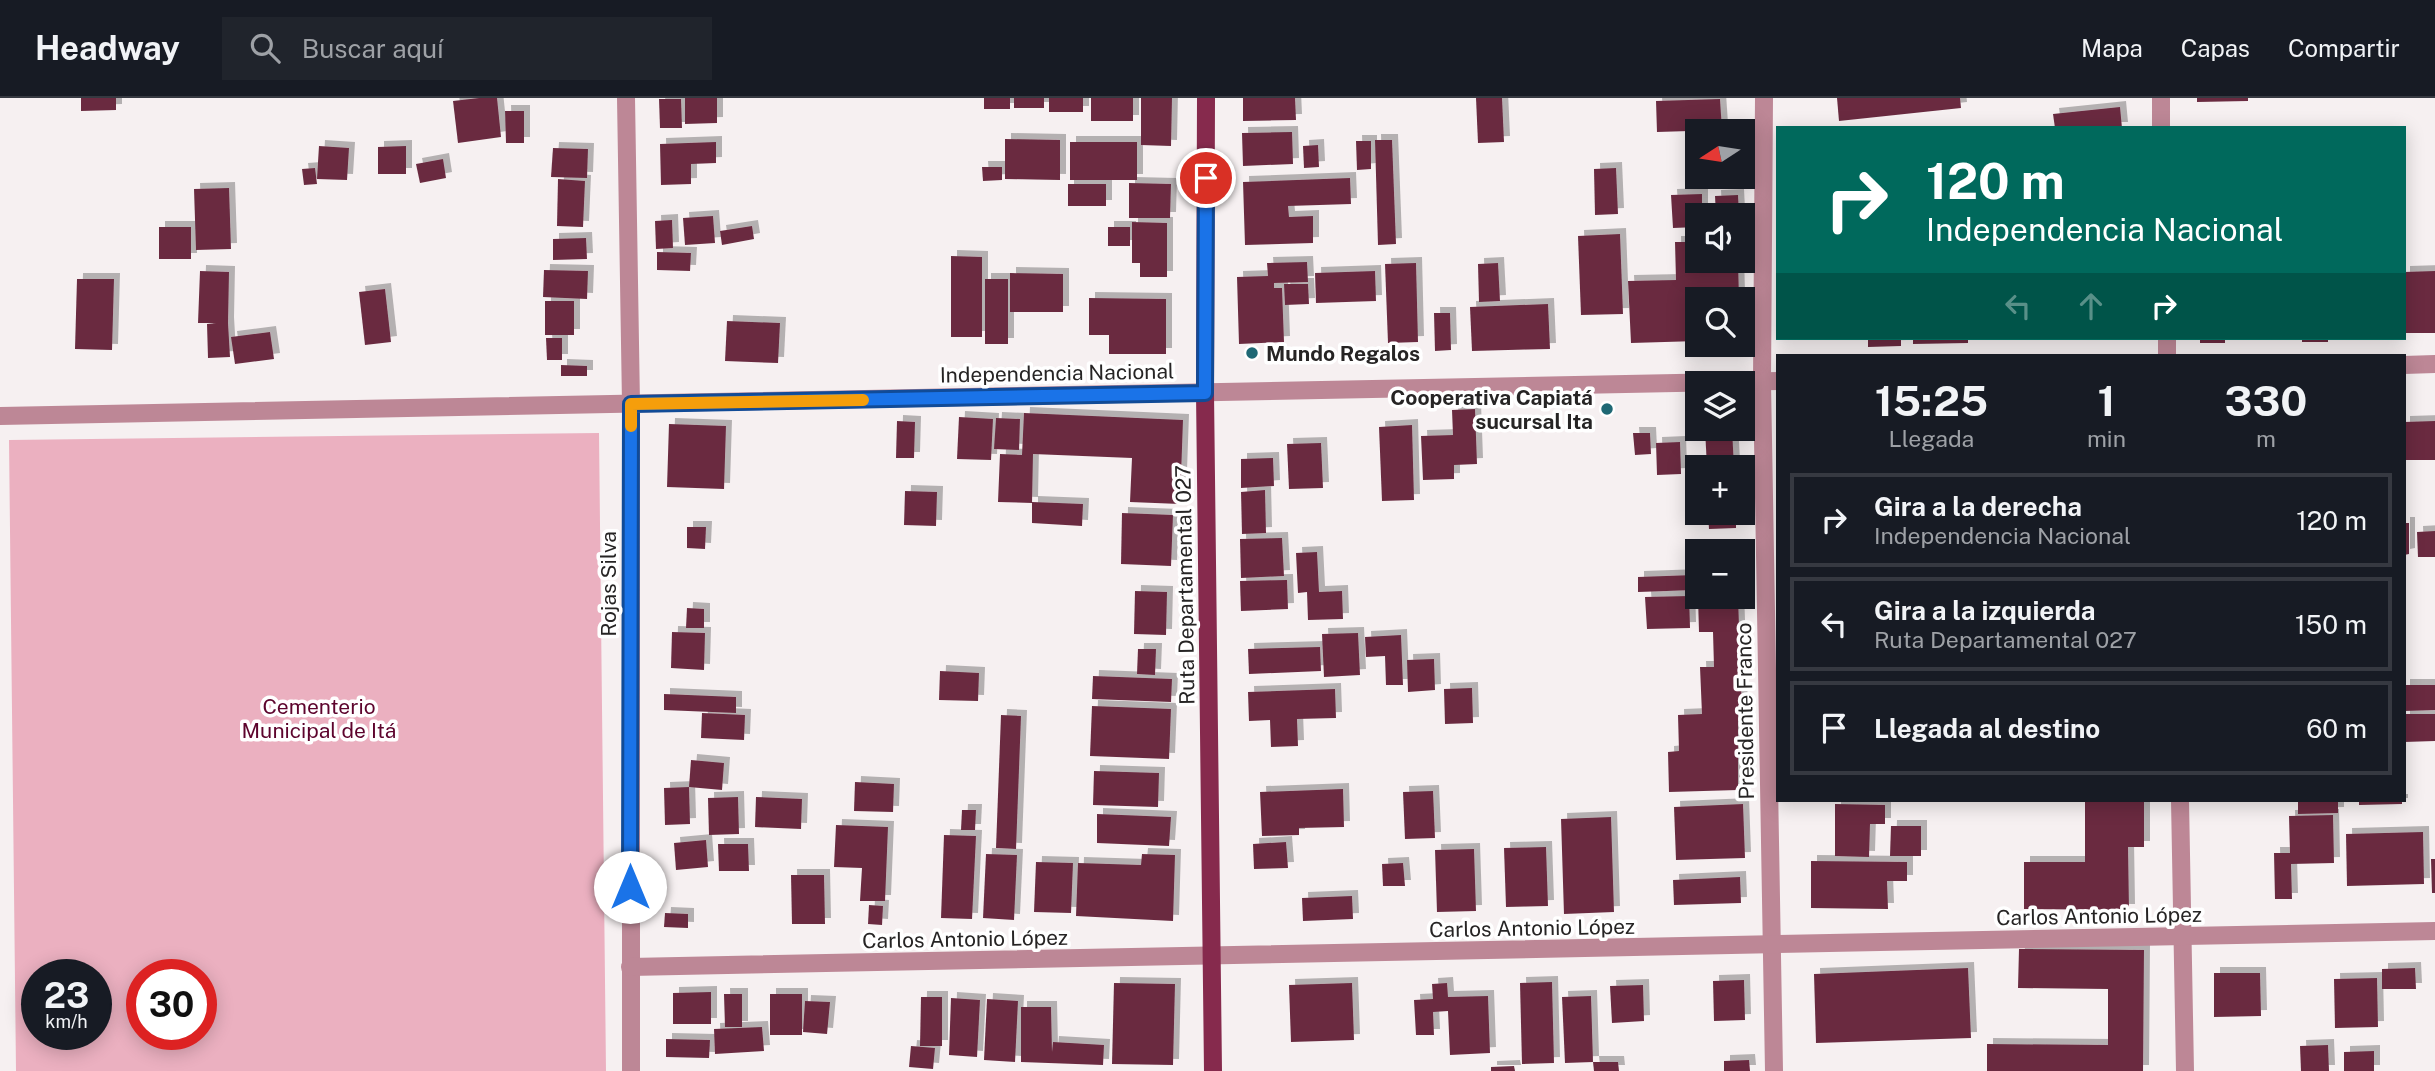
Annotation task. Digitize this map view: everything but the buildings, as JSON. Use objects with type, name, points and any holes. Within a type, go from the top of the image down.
[{"type":"main road","name":"Ruta Departamental 027","points":[[1206,98],[1205,393],[1213,1071]]},
{"type":"street","name":"Rojas Silva","points":[[626,98],[631,404],[631,1071]]},
{"type":"street","name":"Presidente Franco","points":[[1764,98],[1770,382],[1774,1071]]},
{"type":"street","points":[[2161,98],[2161,126]]},
{"type":"street","points":[[2406,365],[2435,364]]},
{"type":"street","name":"Independencia Nacional","points":[[0,416],[1770,382]]},
{"type":"street","points":[[2180,802],[2185,1071]]},
{"type":"street","name":"Carlos Antonio López","points":[[630,967],[2435,931]]},
{"type":"green space","name":"Cementerio Municipal de Itá","points":[[599,433],[606,1071],[16,1071],[9,440]]},
{"type":"slow traffic","points":[[631,426],[631,404],[863,400]]},
{"type":"place","name":"Mundo Regalos","points":[[1252,353]]},
{"type":"place","name":"Cooperativa Capiatá sucursal Ita","points":[[1607,409]]},
{"type":"route","points":[[630,887],[631,404],[1205,393],[1206,178]]}]
